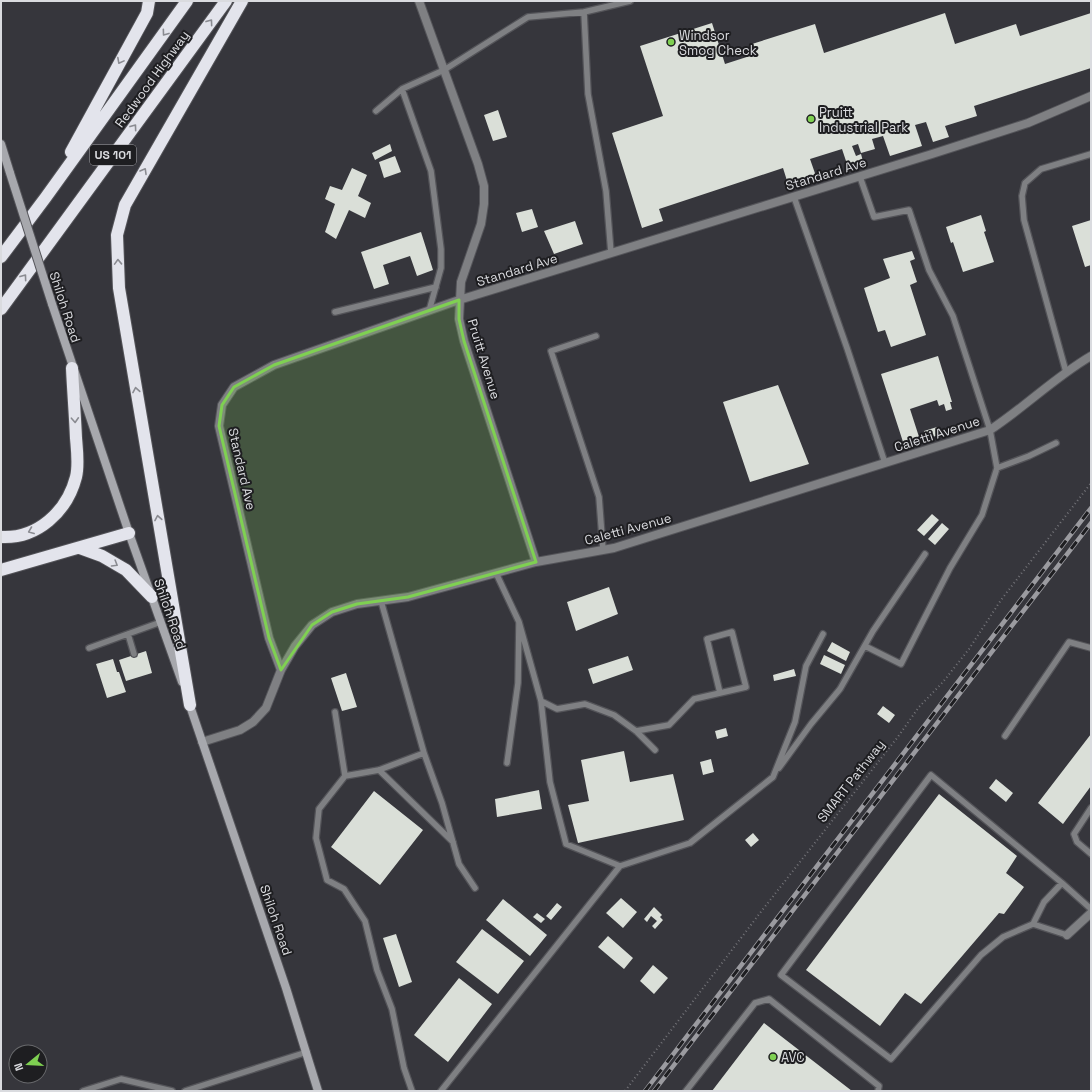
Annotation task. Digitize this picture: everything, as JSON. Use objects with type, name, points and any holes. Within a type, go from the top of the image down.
[{"type":"highway","points":[[46,197],[147,13],[150,1]]},
{"type":"highway","name":"Redwood Highway","points":[[1,257],[187,1]]},
{"type":"highway","name":"Redwood Highway","points":[[1,308],[226,1]]},
{"type":"highway","points":[[190,705],[119,288],[117,235],[125,205],[242,1]]},
{"type":"highway","points":[[1,312],[12,294]]},
{"type":"highway","points":[[1,537],[22,535],[40,528],[53,518],[62,508],[70,495],[76,476],[72,368]]},
{"type":"highway","points":[[1,570],[129,533]]},
{"type":"highway","points":[[80,548],[102,556],[126,570],[152,597]]},
{"type":"main road","name":"Shiloh Road","points":[[1,144],[72,368],[190,705],[307,1052],[318,1091]]},
{"type":"street","name":"Pruitt Avenue","points":[[419,1],[478,164],[484,186],[484,204],[481,224],[462,282],[459,300],[459,319],[464,341],[536,562]]},
{"type":"street","name":"Standard Ave","points":[[281,670],[269,638],[219,426],[222,405],[234,387],[274,364],[459,300],[932,154],[1028,122],[1091,96]]},
{"type":"street","name":"Caletti Avenue","points":[[202,742],[240,730],[253,722],[266,708],[281,670],[295,646],[312,626],[332,612],[357,604],[408,597],[536,562],[621,546],[990,430],[1012,416],[1066,372],[1091,356]]},
{"type":"street","points":[[1067,935],[1091,913]]},
{"type":"lane","points":[[376,111],[402,89],[444,70],[528,18],[584,12],[630,1]]},
{"type":"lane","points":[[584,12],[588,94],[606,191],[611,253]]},
{"type":"lane","points":[[402,89],[431,171],[441,249],[441,268],[429,311]]},
{"type":"lane","points":[[1066,372],[1024,220],[1022,196],[1025,183],[1040,169],[1091,154]]},
{"type":"lane","points":[[860,176],[874,217],[909,210],[929,270],[953,316],[990,430],[997,468],[982,515],[950,568],[901,664],[865,646]]},
{"type":"lane","points":[[794,197],[847,348],[885,463]]},
{"type":"lane","points":[[335,312],[436,287]]},
{"type":"lane","points":[[596,336],[551,351],[599,497],[603,550]]},
{"type":"lane","points":[[997,468],[1030,456],[1056,443]]},
{"type":"lane","points":[[441,1091],[620,866],[690,843],[773,777],[811,724],[840,689],[873,631],[925,554]]},
{"type":"lane","points":[[496,573],[519,622],[541,701],[550,782],[566,844],[620,866]]},
{"type":"lane","points":[[381,601],[424,753],[442,803],[459,864],[475,888]]},
{"type":"lane","points":[[89,648],[161,622]]},
{"type":"lane","points":[[507,764],[518,683],[519,622]]},
{"type":"lane","points":[[636,731],[669,724],[694,699],[746,688],[732,632],[707,639],[720,693]]},
{"type":"lane","points":[[128,634],[134,654]]},
{"type":"lane","points":[[773,777],[795,722],[806,666],[823,634]]},
{"type":"lane","points":[[1005,736],[1069,642],[1091,648]]},
{"type":"lane","points":[[541,701],[557,709],[585,704],[614,715],[636,731],[655,750]]},
{"type":"lane","points":[[335,712],[346,776]]},
{"type":"lane","points":[[412,1091],[404,1068],[392,1009],[377,970],[365,921],[344,889],[327,880],[316,838],[319,809],[346,776],[379,770],[424,753]]},
{"type":"lane","points":[[379,770],[453,842]]},
{"type":"lane","points":[[1062,883],[1044,902],[1033,924],[1003,937],[981,955],[891,1059],[781,976],[931,775],[1062,883],[1091,909]]},
{"type":"lane","points":[[1091,808],[1074,834],[1077,842],[1091,854]]},
{"type":"lane","points":[[1033,924],[1067,935]]},
{"type":"lane","points":[[686,1091],[755,1003],[769,999],[879,1086],[878,1091]]},
{"type":"lane","points":[[186,1091],[307,1052]]},
{"type":"lane","points":[[83,1091],[121,1079],[172,1091]]},
{"type":"path","name":"SMART Pathway","points":[[625,1091],[760,913],[919,708],[969,649],[1001,600],[1091,483]]},
{"type":"highlighted area","points":[[459,300],[459,319],[464,341],[536,562],[408,597],[357,604],[332,612],[312,625],[281,670],[269,638],[219,426],[222,405],[234,387],[274,365]]},
{"type":"building","name":"Pruitt Industrial Park","points":[[945,13],[955,44],[1016,24],[1020,36],[1091,13],[1091,68],[974,106],[977,116],[945,126],[949,137],[933,142],[926,122],[915,125],[922,146],[890,156],[883,136],[872,139],[875,149],[861,153],[858,144],[852,146],[856,156],[861,154],[864,165],[849,170],[842,149],[810,159],[817,179],[789,187],[783,168],[659,209],[663,221],[642,228],[612,133],[663,116],[640,46],[712,23],[725,64],[756,54],[752,44],[815,24],[824,53]]},
{"type":"building","points":[[498,110],[507,137],[493,141],[484,115]]},
{"type":"building","points":[[390,144],[392,151],[375,160],[372,153]]},
{"type":"building","points":[[395,156],[401,172],[384,178],[379,162]]},
{"type":"building","points":[[352,168],[367,175],[358,196],[371,203],[365,218],[349,210],[336,239],[325,232],[335,204],[325,199],[330,186],[342,190]]},
{"type":"building","points":[[532,209],[538,227],[522,232],[516,213]]},
{"type":"building","points":[[981,215],[986,231],[984,232],[994,262],[963,272],[953,242],[951,243],[946,227]]},
{"type":"building","points":[[1091,220],[1091,265],[1085,267],[1072,226]]},
{"type":"building","points":[[575,221],[583,244],[554,254],[544,231]]},
{"type":"building","points":[[421,232],[433,270],[417,276],[410,256],[383,265],[389,284],[374,289],[361,252]]},
{"type":"building","points":[[912,251],[915,259],[910,261],[917,282],[910,285],[926,335],[891,347],[885,330],[878,332],[864,288],[890,278],[883,259]]},
{"type":"building","points":[[938,356],[952,402],[950,402],[952,409],[946,411],[944,404],[939,406],[937,400],[910,409],[920,440],[904,445],[881,374]]},
{"type":"building","points":[[778,385],[809,464],[750,482],[723,402]]},
{"type":"building","points":[[937,427],[939,435],[926,439],[924,431]]},
{"type":"building","points":[[932,514],[939,520],[924,536],[917,530]]},
{"type":"building","points":[[942,523],[949,529],[935,545],[928,539]]},
{"type":"building","points":[[609,587],[618,614],[576,631],[567,602]]},
{"type":"building","points":[[832,642],[850,652],[846,661],[827,651]]},
{"type":"building","points":[[146,651],[152,673],[126,681],[119,660]]},
{"type":"building","points":[[824,655],[845,665],[841,674],[820,664]]},
{"type":"building","points":[[628,656],[633,670],[593,684],[588,669]]},
{"type":"building","points":[[113,659],[126,692],[107,698],[96,664]]},
{"type":"building","points":[[794,669],[796,676],[774,681],[773,675]]},
{"type":"building","points":[[346,673],[357,707],[342,711],[331,678]]},
{"type":"building","points":[[883,706],[895,715],[889,723],[877,714]]},
{"type":"building","points":[[726,728],[728,736],[717,739],[715,731]]},
{"type":"building","points":[[1091,734],[1091,786],[1063,824],[1038,803]]},
{"type":"building","points":[[624,751],[630,782],[673,774],[684,820],[578,843],[568,805],[589,801],[581,760]]},
{"type":"building","points":[[711,759],[714,772],[703,775],[700,762]]},
{"type":"building","points":[[996,779],[1013,793],[1006,802],[989,788]]},
{"type":"building","points":[[539,790],[542,809],[497,817],[495,799]]},
{"type":"building","points":[[374,791],[423,830],[380,885],[331,847]]},
{"type":"building","points":[[939,794],[1017,856],[1006,873],[1024,887],[1004,914],[999,913],[921,1004],[905,993],[880,1026],[806,970]]},
{"type":"building","points":[[753,833],[759,840],[751,847],[745,840]]},
{"type":"building","points":[[621,898],[637,912],[623,928],[606,913]]},
{"type":"building","points":[[503,899],[547,935],[530,956],[486,920]]},
{"type":"building","points":[[557,903],[562,907],[551,920],[546,916]]},
{"type":"building","points":[[654,907],[662,915],[660,917],[663,920],[655,929],[652,926],[657,921],[651,916],[647,922],[644,919]]},
{"type":"building","points":[[537,913],[545,919],[541,923],[533,917]]},
{"type":"building","points":[[482,929],[524,961],[498,994],[456,962]]},
{"type":"building","points":[[396,934],[412,982],[399,987],[383,938]]},
{"type":"building","points":[[608,936],[633,958],[624,969],[598,947]]},
{"type":"building","points":[[653,965],[668,978],[654,994],[640,981]]},
{"type":"building","points":[[459,978],[492,1004],[448,1062],[414,1035]]},
{"type":"building","name":"AVC","points":[[764,1023],[852,1091],[712,1091]]},
{"type":"railway","points":[[645,1091],[1091,508]]},
{"type":"railway","points":[[654,1091],[1091,523]]},
{"type":"place","name":"Windsor Smog Check","points":[[671,42]]},
{"type":"place","name":"Pruitt Industrial Park","points":[[811,119]]},
{"type":"place","name":"AVC","points":[[773,1057]]}]
